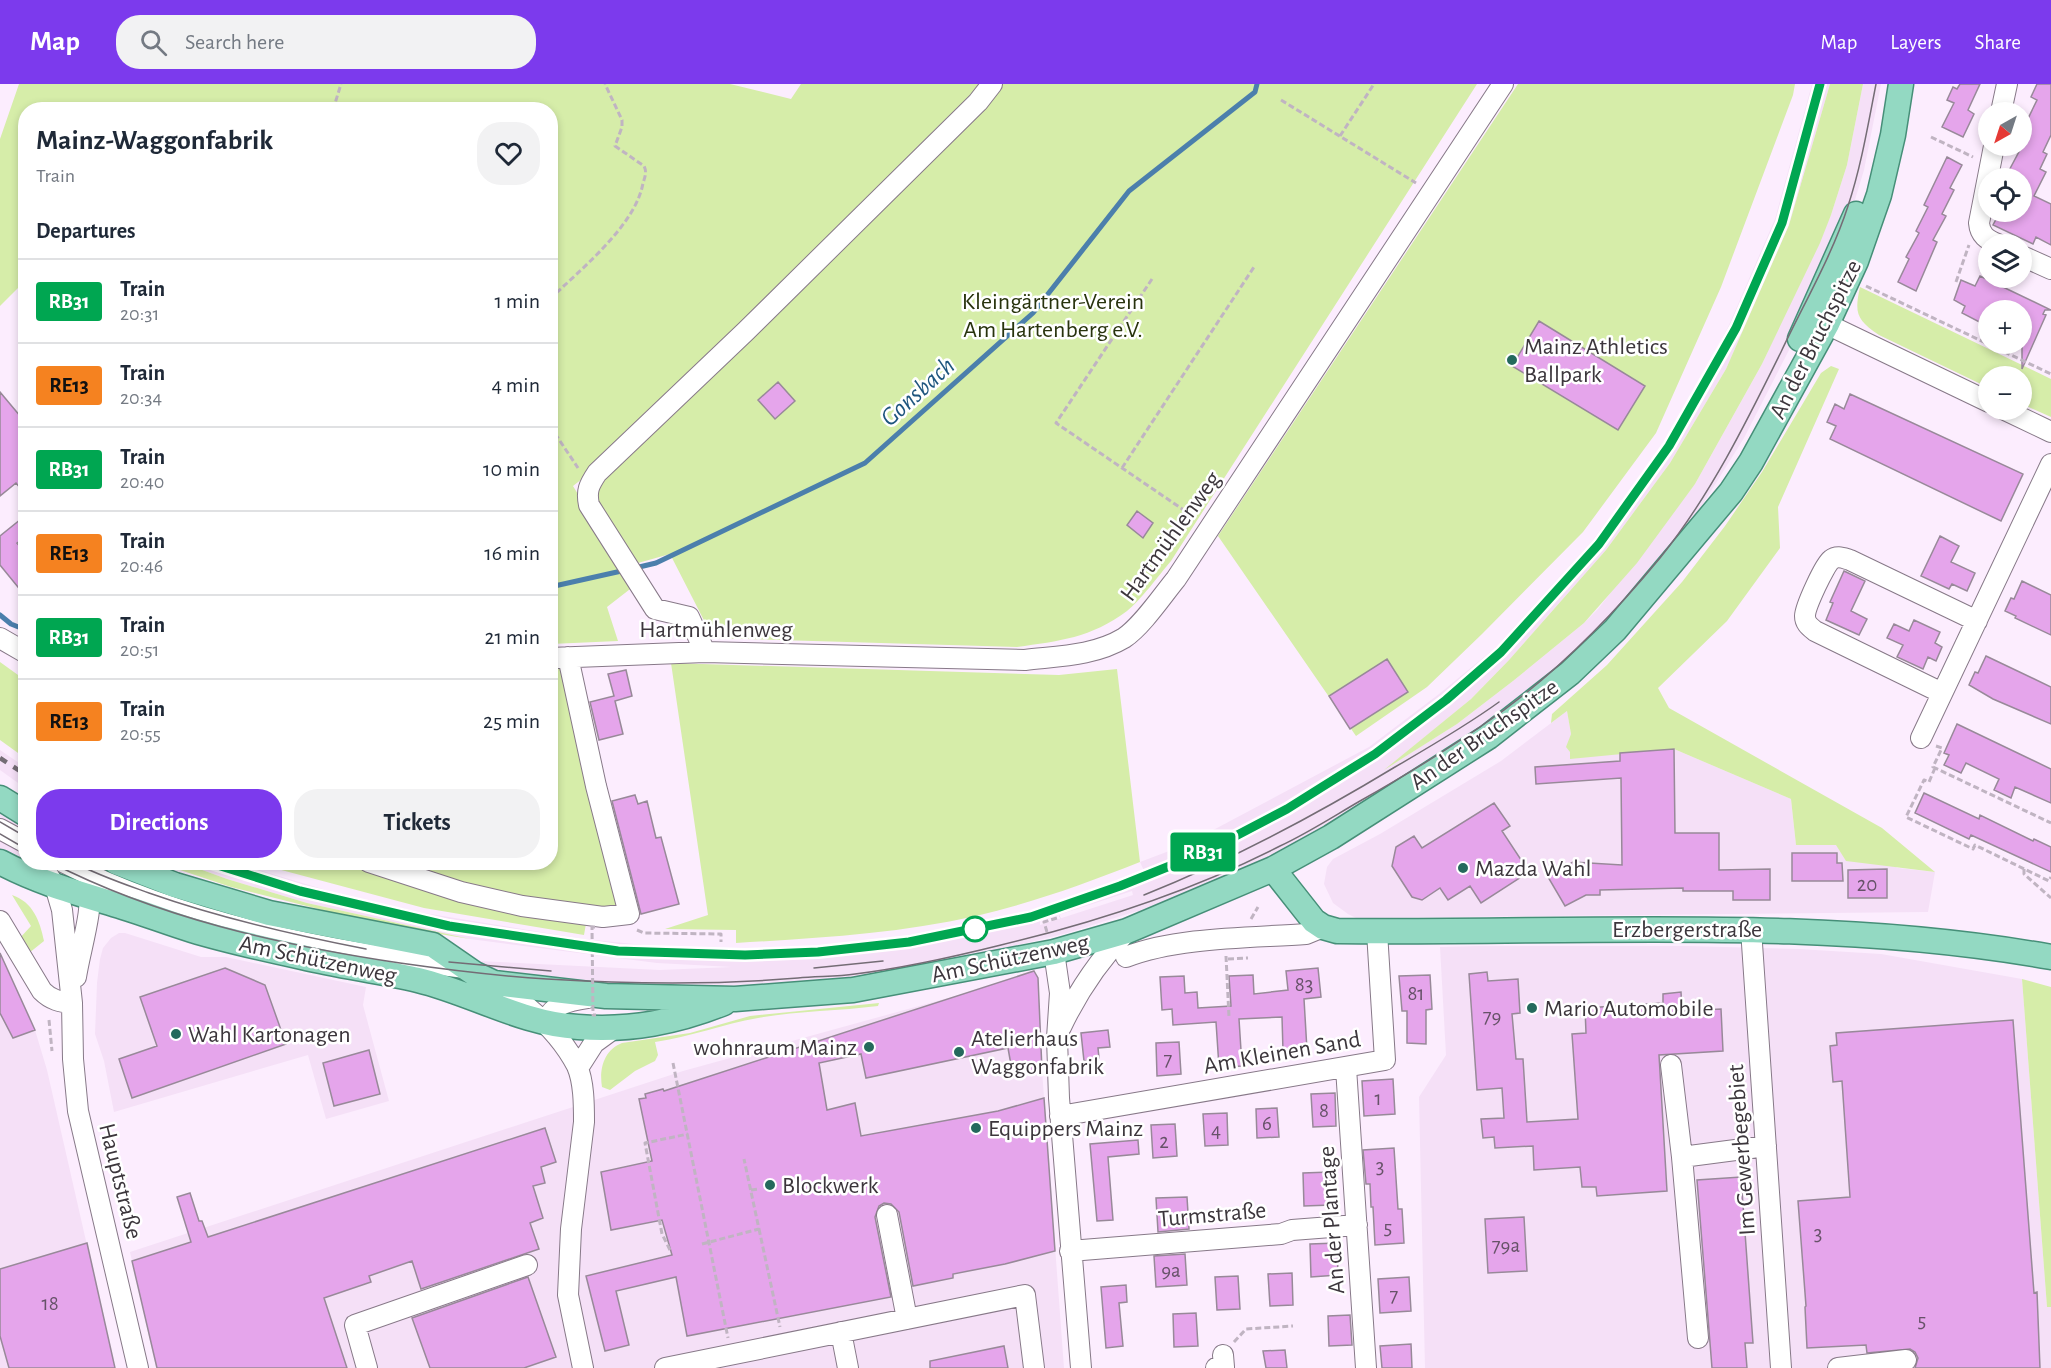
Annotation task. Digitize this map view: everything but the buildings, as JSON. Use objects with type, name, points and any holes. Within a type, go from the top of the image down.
[{"type":"main road","name":"An der Bruchspitze","points":[[1819,320],[1855,216],[1874,149],[1888,84]]},
{"type":"main road","name":"An der Bruchspitze","points":[[1274,869],[1340,831],[1488,737],[1524,711],[1570,673],[1615,630],[1670,567],[1856,261],[1872,216],[1893,135],[1901,84]]},
{"type":"main road","points":[[0,798],[18,809]]},
{"type":"main road","points":[[0,862],[21,873],[79,885]]},
{"type":"main road","points":[[1274,869],[1314,921],[1323,927]]},
{"type":"main road","name":"Am Schützenweg","points":[[79,885],[193,930],[325,962],[418,980],[545,1022],[580,1028],[606,1013],[735,999],[854,990],[1127,931],[1274,869]]},
{"type":"main road","name":"Am Schützenweg","points":[[136,870],[218,899],[269,913],[433,945],[468,969],[494,983],[606,1013],[674,1021],[735,999]]},
{"type":"main road","name":"Erzbergerstraße","points":[[1323,927],[1337,931],[1377,932],[1751,929],[1809,931],[1969,945],[2051,957]]},
{"type":"street","points":[[705,652],[689,617],[655,609],[590,505],[586,494],[589,484],[597,473],[754,323],[978,102],[992,84]]},
{"type":"street","name":"Hartmühlenweg","points":[[631,921],[596,786],[559,658],[705,652],[1025,660],[1071,655],[1104,648],[1125,637],[1151,611],[1176,579],[1503,84]]},
{"type":"street","points":[[2003,102],[2007,84]]},
{"type":"street","points":[[1982,234],[1980,229],[1980,214],[1992,156]]},
{"type":"street","points":[[2032,260],[2051,269]]},
{"type":"street","points":[[1819,320],[1978,397]]},
{"type":"street","points":[[2026,420],[2051,432]]},
{"type":"street","points":[[1921,738],[2051,464]]},
{"type":"street","points":[[1942,693],[1807,625],[1806,609],[1826,566],[1832,559],[1840,557],[1850,560],[1977,621]]},
{"type":"street","points":[[0,638],[18,649]]},
{"type":"street","points":[[0,829],[18,840]]},
{"type":"street","points":[[54,870],[79,885]]},
{"type":"street","points":[[69,870],[79,885]]},
{"type":"street","points":[[79,885],[108,870]]},
{"type":"street","points":[[394,870],[461,892],[522,906],[631,921]]},
{"type":"street","name":"Am Schützenweg","points":[[79,885],[166,904],[256,931],[373,955],[468,969]]},
{"type":"street","name":"Hauptstraße","points":[[72,1003],[69,973],[79,885]]},
{"type":"street","name":"Hauptstraße","points":[[79,885],[72,1003],[73,1059],[78,1111],[138,1368]]},
{"type":"street","points":[[0,921],[48,997],[58,1002],[72,1003]]},
{"type":"street","name":"Erzbergerstraße","points":[[1126,957],[1147,950],[1190,943],[1306,934],[1323,927]]},
{"type":"street","name":"Im Gewerbegebiet","points":[[1751,929],[1781,1368]]},
{"type":"street","points":[[1057,1038],[1089,976],[1111,947],[1127,931]]},
{"type":"street","name":"Am Kleinen Sand","points":[[1060,1116],[1385,1060],[1377,932]]},
{"type":"street","points":[[1052,946],[1060,993],[1057,1038],[1060,1116],[1081,1368]]},
{"type":"street","points":[[29,970],[69,973]]},
{"type":"street","name":"Am Schützenweg","points":[[494,983],[545,1022],[549,1014],[562,1003],[606,1013]]},
{"type":"street","points":[[578,1068],[594,1043],[606,1013]]},
{"type":"street","points":[[545,1022],[578,1068],[584,1105],[571,1229],[568,1295],[583,1368]]},
{"type":"street","points":[[1671,1065],[1682,1156],[1698,1338]]},
{"type":"street","name":"An der Plantage","points":[[1346,1068],[1366,1368]]},
{"type":"street","points":[[1682,1156],[1766,1146]]},
{"type":"street","points":[[887,1215],[907,1319]]},
{"type":"street","name":"Turmstraße","points":[[1070,1251],[1281,1234],[1292,1230],[1357,1225]]},
{"type":"street","points":[[367,1368],[355,1325],[527,1265]]},
{"type":"street","points":[[664,1368],[1025,1295],[1034,1368]]},
{"type":"street","points":[[841,1332],[848,1368]]},
{"type":"street","points":[[1838,1368],[1864,1367],[1906,1360]]},
{"type":"path","points":[[335,102],[341,84]]},
{"type":"path","points":[[558,292],[597,255],[623,225],[642,191],[646,170],[644,166],[615,146],[622,127],[622,120],[605,84]]},
{"type":"path","points":[[1340,136],[1374,84]]},
{"type":"path","points":[[1281,100],[1432,193]]},
{"type":"path","points":[[1931,137],[1973,158]]},
{"type":"path","points":[[1956,282],[1972,235],[1980,229]]},
{"type":"path","points":[[1122,468],[1254,267]]},
{"type":"path","points":[[1152,279],[1056,423],[1210,528]]},
{"type":"path","points":[[1857,282],[2051,374]]},
{"type":"path","points":[[558,438],[589,484]]},
{"type":"path","points":[[1921,738],[1942,748],[1929,782],[1924,780],[1906,817],[1973,849],[1975,845],[2049,881],[2051,878]]},
{"type":"path","points":[[1935,768],[2051,824]]},
{"type":"path","points":[[1938,832],[1942,826]]},
{"type":"path","points":[[1995,855],[1998,848]]},
{"type":"path","points":[[2024,869],[2024,874],[2051,898]]},
{"type":"path","points":[[1052,946],[1044,922],[1060,917]]},
{"type":"path","points":[[631,921],[637,931],[644,933],[721,934],[721,942]]},
{"type":"path","points":[[595,927],[592,927],[593,1015],[606,1013]]},
{"type":"path","points":[[1226,953],[1229,1017]]},
{"type":"path","points":[[673,1063],[732,1354]]},
{"type":"path","points":[[670,1250],[662,1234],[645,1143],[688,1134]]},
{"type":"path","points":[[744,1159],[784,1344]]},
{"type":"path","points":[[751,1190],[760,1189]]},
{"type":"path","points":[[702,1244],[759,1229]]},
{"type":"path","points":[[1220,1361],[1246,1329],[1293,1326]]},
{"type":"shaded area","points":[[1812,84],[1830,84],[1789,225],[1726,369],[1670,463],[1606,550],[1509,660],[1471,699],[1390,766],[1457,724],[1584,623],[1598,609],[1695,484],[1762,364],[1831,215],[1847,165],[1863,84],[1881,84],[1864,170],[1854,203],[1825,275],[1744,438],[1698,512],[1653,573],[1578,653],[1469,739],[1327,827],[1275,856],[1139,915],[1137,911],[1067,933],[1014,946],[1014,951],[898,973],[824,981],[723,988],[524,981],[487,968],[478,961],[660,970],[732,967],[657,963],[470,939],[307,903],[202,870],[259,870],[339,894],[424,913],[584,939],[684,949],[740,950],[845,945],[976,926],[1079,896],[1145,873],[1140,862],[1185,845],[1369,747],[1495,648],[1593,540],[1664,442],[1729,325],[1775,219]],"holes":[[[1132,891],[1133,895],[1040,925],[1040,921]]]},
{"type":"shaded area","points":[[1567,711],[1571,734],[1569,741],[1620,753],[1674,749],[1791,799],[1796,845],[1836,845],[1898,868],[1935,872],[1928,912],[1356,918],[1333,903],[1324,884],[1327,867],[1333,859],[1380,834],[1501,761]]},
{"type":"shaded area","points":[[0,750],[18,762],[18,783],[0,770]]},
{"type":"shaded area","points":[[0,808],[18,820],[18,861],[0,852]]},
{"type":"shaded area","points":[[35,870],[71,870],[72,873],[71,878],[62,881]]},
{"type":"shaded area","points":[[119,933],[201,957],[226,957],[366,987],[363,1005],[389,1101],[326,1119],[308,1055],[114,1112],[104,1061],[95,1034],[100,959],[103,948],[111,938]]},
{"type":"shaded area","points":[[1689,946],[1799,949],[1881,954],[2022,979],[2047,1307],[2051,1307],[2051,1368],[1425,1368],[1419,1097],[1446,1055],[1440,947]]},
{"type":"shaded area","points":[[0,961],[7,969],[35,1030],[47,1070],[115,1368],[0,1368]]},
{"type":"shaded area","points":[[1035,974],[1038,978],[1042,1070],[1064,1368],[156,1368],[130,1252],[683,1071]]},
{"type":"green space","name":"Kleingärtner-Verein Am Hartenberg e.V.","points":[[19,84],[730,84],[791,99],[801,84],[1477,84],[1171,561],[1150,587],[1127,611],[1101,627],[1074,637],[1017,647],[713,638],[670,554],[631,565],[592,501],[587,475],[573,486],[634,586],[607,607],[618,641],[558,644],[558,102],[18,102],[18,288],[0,306],[0,139]]},
{"type":"green space","name":"Mainz Athletics Ballpark","points":[[1518,84],[1795,84],[1793,95],[1721,287],[1656,433],[1583,532],[1427,687],[1356,736],[1218,536]]},
{"type":"green space","points":[[1830,84],[1863,84],[1847,165],[1831,215],[1762,364],[1695,484],[1637,563],[1584,623],[1457,724],[1384,770],[1471,699],[1509,660],[1606,550],[1670,463],[1726,369],[1789,225]]},
{"type":"green space","points":[[1860,287],[1978,344],[1978,354],[1999,354],[2024,366],[1978,366],[1978,383],[1879,335],[1859,316],[1857,304]]},
{"type":"green space","points":[[1831,366],[1839,369],[1778,507],[1780,548],[1727,621],[1658,688],[1669,708],[1882,828],[1935,872],[1846,861],[1836,845],[1796,845],[1791,799],[1674,749],[1570,759],[1570,752],[1566,747],[1571,734],[1567,711],[1551,723],[1552,714],[1607,665],[1682,582],[1725,526],[1762,472],[1821,373]]},
{"type":"green space","points":[[2032,370],[2051,379],[2051,417],[2032,408]]},
{"type":"green space","points":[[0,662],[18,675],[18,753],[0,740]]},
{"type":"green space","points":[[671,663],[1059,675],[1117,669],[1140,862],[1018,905],[976,916],[916,927],[736,943],[736,930],[665,929],[708,915]]},
{"type":"green space","points":[[558,668],[561,668],[620,900],[615,912],[588,912],[584,935],[424,908],[281,870],[368,870],[412,883],[409,870],[558,870]]},
{"type":"green space","points":[[180,870],[202,870],[307,903],[470,939],[378,924],[231,887]]},
{"type":"green space","points":[[12,895],[30,907],[40,926],[44,941],[29,953],[18,940],[31,926]]},
{"type":"green space","points":[[2022,979],[2051,987],[2051,1307],[2047,1307]]},
{"type":"green space","points":[[879,1003],[878,1006],[758,1018],[655,1042],[658,1055],[655,1061],[635,1071],[610,1090],[602,1087],[601,1074],[604,1061],[611,1050],[622,1043],[690,1033],[750,1016]]},
{"type":"waterway","name":"Gonsbach","points":[[635,568],[656,563],[865,463],[1033,313],[1129,191],[1255,92],[1257,84]]},
{"type":"waterway","name":"Gonsbach","points":[[558,585],[626,570]]},
{"type":"waterway","name":"Gonsbach","points":[[0,615],[18,627]]},
{"type":"tram line","points":[[66,870],[91,882],[177,914],[310,948],[400,963],[492,974],[642,983],[735,982],[873,972],[947,958],[1073,926],[1144,904],[1213,877],[1311,830],[1463,739],[1551,672],[1619,605],[1660,558],[1695,510],[1726,458],[1826,262],[1853,191],[1876,84]]},
{"type":"tram line","points":[[1144,895],[1241,852],[1303,820],[1435,744],[1499,702]]},
{"type":"tram line","points":[[0,822],[18,832]]},
{"type":"tram line","points":[[0,834],[18,844]]},
{"type":"tram line","points":[[89,870],[120,883],[230,918],[366,949]]},
{"type":"tram line","points":[[814,968],[883,961]]},
{"type":"tram line","points":[[449,962],[551,971]]},
{"type":"railway","points":[[233,870],[300,891],[449,926],[618,950],[745,955],[818,952],[909,942],[1031,917],[1120,886],[1207,851],[1287,809],[1375,754],[1446,700],[1501,653],[1599,544],[1669,446],[1736,328],[1782,223],[1820,84]]},
{"type":"railway","points":[[0,758],[18,770]]},
{"type":"train","name":"RB31","points":[[231,870],[300,891],[449,926],[618,951],[745,955],[818,952],[909,942],[1031,917],[1120,886],[1207,851],[1287,809],[1375,754],[1446,700],[1501,652],[1599,544],[1669,446],[1736,328],[1782,223],[1820,84]]},
{"type":"place","name":"Mainz Athletics Ballpark","points":[[1512,360]]},
{"type":"place","name":"Mazda Wahl","points":[[1463,868]]},
{"type":"place","name":"Mario Automobile","points":[[1532,1008]]},
{"type":"place","name":"Wahl Kartonagen","points":[[176,1034]]},
{"type":"place","name":"wohnraum Mainz","points":[[869,1047]]},
{"type":"place","name":"Atelierhaus Waggonfabrik","points":[[959,1052]]},
{"type":"place","name":"Equippers Mainz","points":[[976,1128]]},
{"type":"place","name":"Blockwerk","points":[[770,1185]]}]
